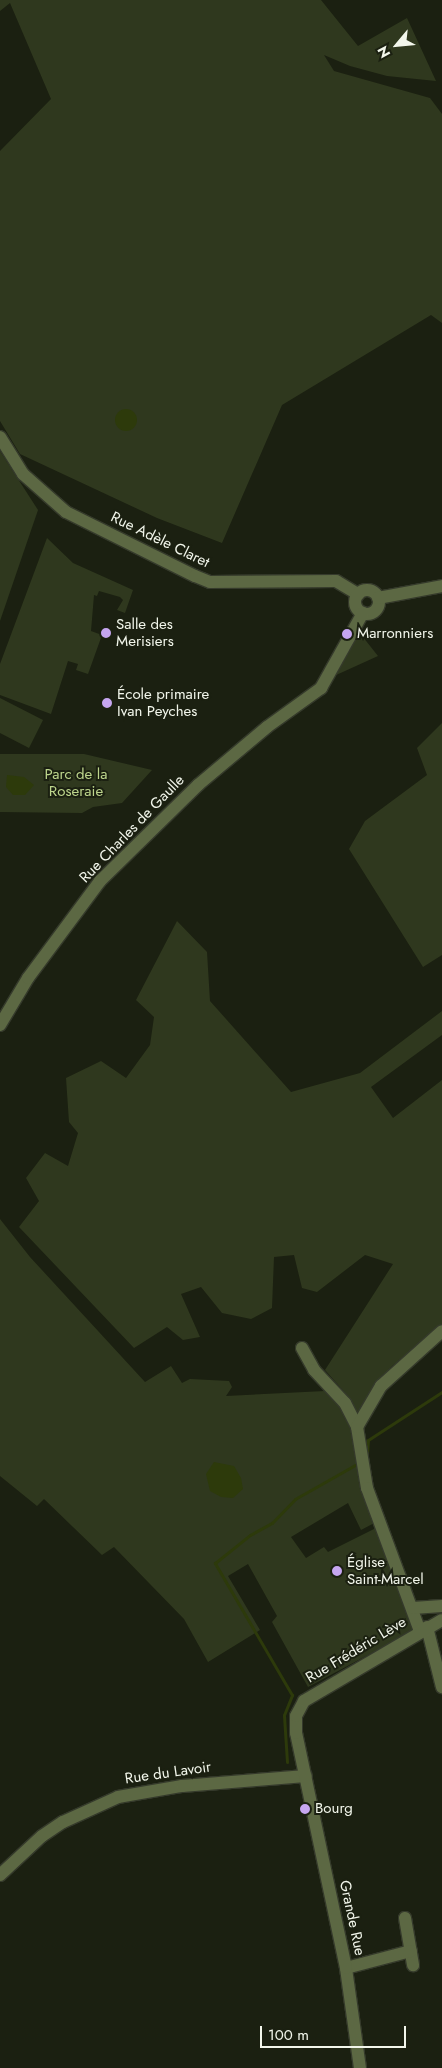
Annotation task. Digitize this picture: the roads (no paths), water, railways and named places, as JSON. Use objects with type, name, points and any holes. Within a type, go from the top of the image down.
[{"type":"street","name":"Rue Adèle Claret","points":[[0,437],[23,474],[44,496],[66,512],[210,582],[336,581],[358,594]]},
{"type":"street","points":[[378,598],[375,610],[363,613],[355,606],[358,594],[368,590],[378,598],[442,586]]},
{"type":"street","name":"Rue Charles de Gaulle","points":[[0,1025],[28,978],[100,881],[210,774],[267,726],[321,688],[363,613]]},
{"type":"street","points":[[357,1427],[381,1386],[442,1331]]},
{"type":"street","points":[[302,1348],[314,1370],[345,1403],[357,1427],[367,1488],[413,1608],[424,1629],[442,1687]]},
{"type":"street","points":[[413,1608],[442,1606]]},
{"type":"street","name":"Rue Frédéric Lève","points":[[306,1776],[296,1733],[296,1716],[304,1701],[442,1620]]},
{"type":"street","name":"Rue du Lavoir","points":[[0,1875],[42,1836],[63,1822],[118,1796],[182,1786],[306,1776]]},
{"type":"street","name":"Grande Rue","points":[[306,1776],[346,1968],[360,2068]]},
{"type":"street","points":[[405,1918],[413,1965]]},
{"type":"street","points":[[346,1968],[411,1951]]},
{"type":"waterway","points":[[367,1454],[368,1440],[442,1392]]},
{"type":"waterway","points":[[287,1762],[284,1715],[292,1695],[215,1563],[250,1535],[272,1523],[295,1499],[355,1465]]},
{"type":"place","name":"Salle des Merisiers","points":[[106,633]]},
{"type":"place","name":"Marronniers","points":[[347,634]]},
{"type":"place","name":"École primaire Ivan Peyches","points":[[107,703]]},
{"type":"place","name":"Église Saint-Marcel","points":[[337,1571]]},
{"type":"place","name":"Bourg","points":[[305,1809]]},
{"type":"park label","name":"Parc de la Roseraie","points":[[76,782]]}]
